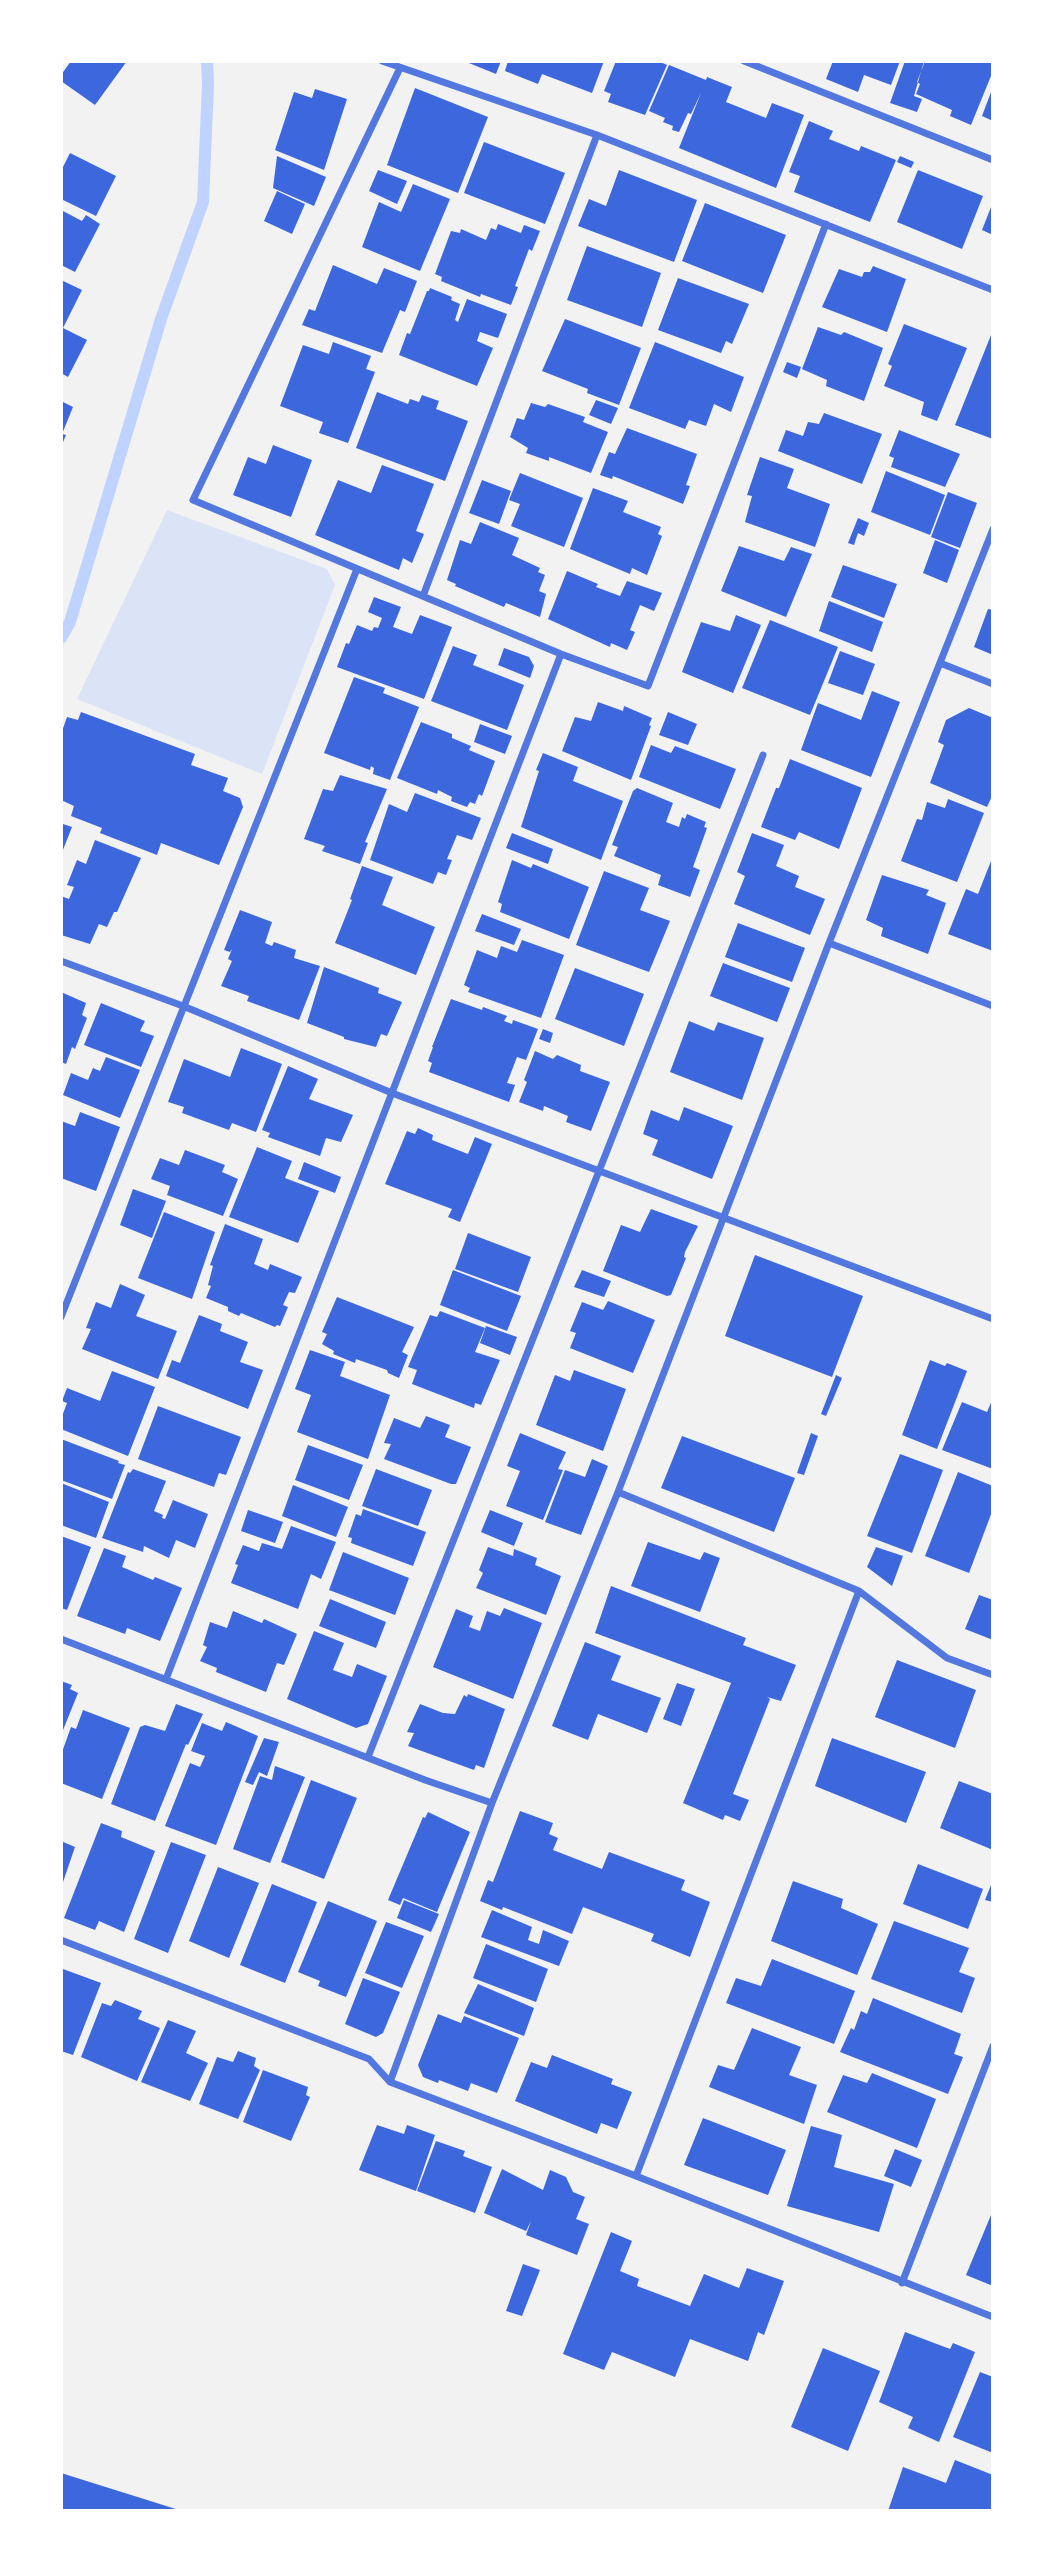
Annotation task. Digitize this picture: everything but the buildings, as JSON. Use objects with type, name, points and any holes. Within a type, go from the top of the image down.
[{"type":"street","points":[[382,61],[597,135],[993,290]]},
{"type":"street","points":[[744,61],[993,160]]},
{"type":"street","points":[[400,68],[192,499],[561,654],[648,686],[826,224]]},
{"type":"street","points":[[423,596],[597,135]]},
{"type":"street","points":[[390,2082],[492,1803],[726,1218],[829,943],[993,529]]},
{"type":"street","points":[[61,1317],[357,569]]},
{"type":"street","points":[[166,1679],[392,1093],[430,986],[561,654]]},
{"type":"street","points":[[940,663],[993,684]]},
{"type":"street","points":[[368,1756],[763,755]]},
{"type":"street","points":[[829,943],[993,1006]]},
{"type":"street","points":[[61,961],[183,1006],[392,1093],[993,1319]]},
{"type":"street","points":[[618,1492],[859,1591],[947,1658],[993,1675]]},
{"type":"street","points":[[636,2176],[859,1591]]},
{"type":"street","points":[[61,1639],[425,1780],[492,1803]]},
{"type":"street","points":[[61,1940],[369,2059],[390,2082],[636,2176],[993,2318]]},
{"type":"street","points":[[902,2283],[993,2046]]},
{"type":"shaded area","points":[[167,510],[327,569],[335,585],[262,774],[77,699]]},
{"type":"waterway","points":[[61,638],[70,622],[161,319],[203,202],[207,61]]}]
